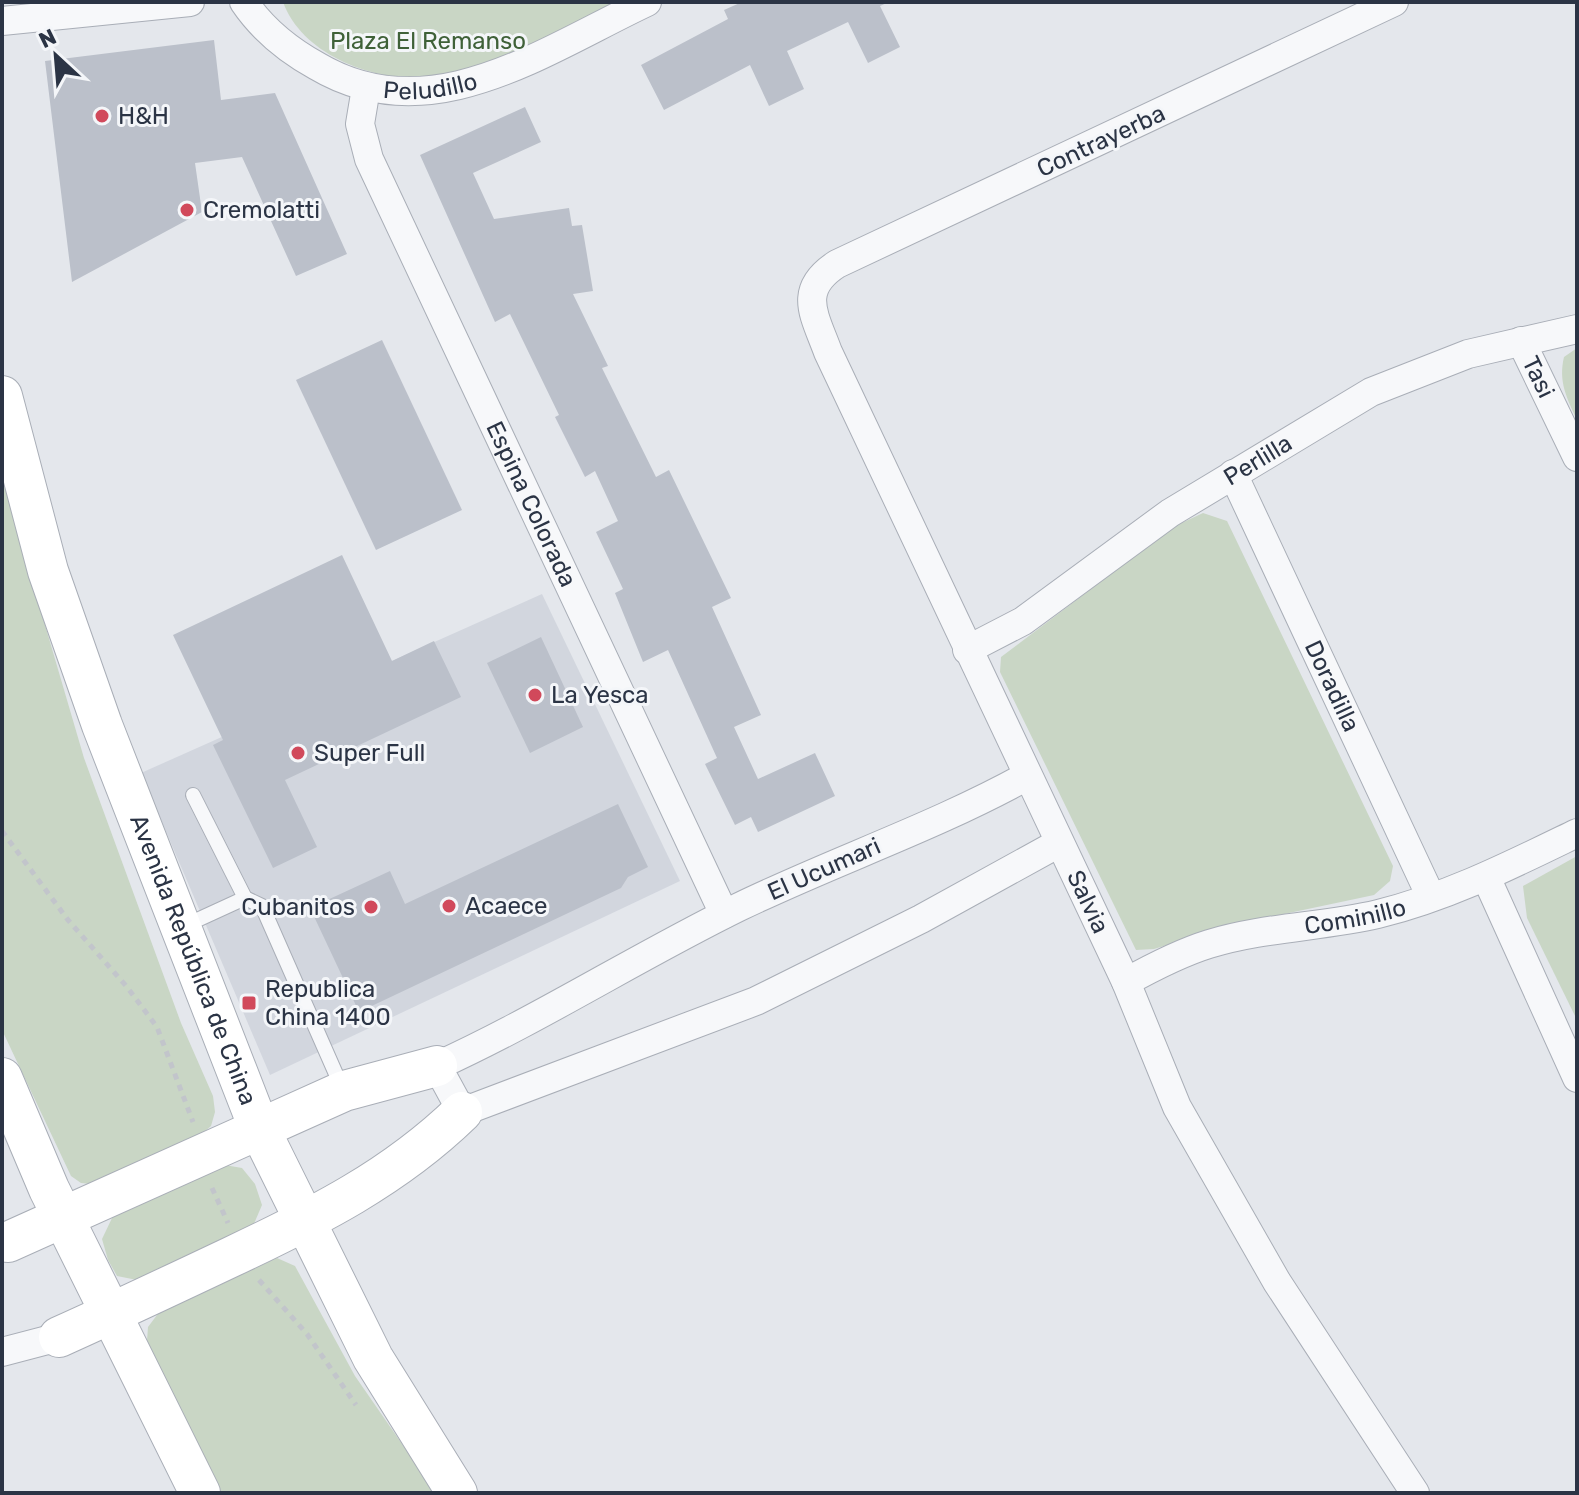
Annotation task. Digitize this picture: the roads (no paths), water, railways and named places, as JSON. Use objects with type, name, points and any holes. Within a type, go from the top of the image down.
[{"type":"main road","name":"Avenida República de China","points":[[2,396],[48,571],[102,725],[259,1128],[373,1358],[457,1493]]},
{"type":"main road","points":[[5,1244],[344,1091],[437,1066]]},
{"type":"main road","points":[[2,1078],[64,1217],[200,1493]]},
{"type":"main road","points":[[59,1337],[307,1221],[366,1189],[401,1165],[462,1112]]},
{"type":"street","points":[[2,21],[190,2]]},
{"type":"street","name":"Peludillo","points":[[244,2],[255,18],[300,56],[343,81],[366,88],[436,92],[474,84],[647,2]]},
{"type":"street","name":"Contrayerba","points":[[813,285],[818,276],[837,264],[1394,2]]},
{"type":"street","name":"Espina Colorada","points":[[366,88],[360,124],[369,159],[724,914]]},
{"type":"street","name":"Salvia","points":[[813,285],[819,326],[828,352],[1126,982],[1177,1107],[1277,1282],[1415,1493]]},
{"type":"street","name":"Perlilla","points":[[967,650],[1023,621],[1158,522],[1371,392],[1468,354],[1577,329]]},
{"type":"street","name":"Tasi","points":[[1521,341],[1577,457]]},
{"type":"street","name":"Doradilla","points":[[1233,474],[1431,897]]},
{"type":"street","name":"El Ucumari","points":[[437,1066],[724,914],[814,870],[967,809],[1027,776]]},
{"type":"street","name":"Cominillo","points":[[1126,982],[1175,956],[1212,943],[1378,914],[1431,897],[1486,877],[1577,833]]},
{"type":"street","points":[[437,1066],[462,1112],[658,1035],[756,1001],[840,961],[1059,843]]},
{"type":"street","points":[[1486,877],[1577,1078]]},
{"type":"street","points":[[2,1352],[59,1337]]},
{"type":"lane","points":[[193,795],[245,898],[262,906],[344,1091]]},
{"type":"lane","points":[[182,927],[245,898]]},
{"type":"place","name":"H&H","points":[[102,116]]},
{"type":"place","name":"Cremolatti","points":[[187,210]]},
{"type":"place","name":"La Yesca","points":[[535,695]]},
{"type":"place","name":"Super Full","points":[[298,753]]},
{"type":"place","name":"Acaece","points":[[449,906]]},
{"type":"place","name":"Cubanitos","points":[[371,907]]},
{"type":"place","name":"Republica China 1400","points":[[249,1003]]},
{"type":"park label","name":"Plaza El Remanso","points":[[428,41]]}]
